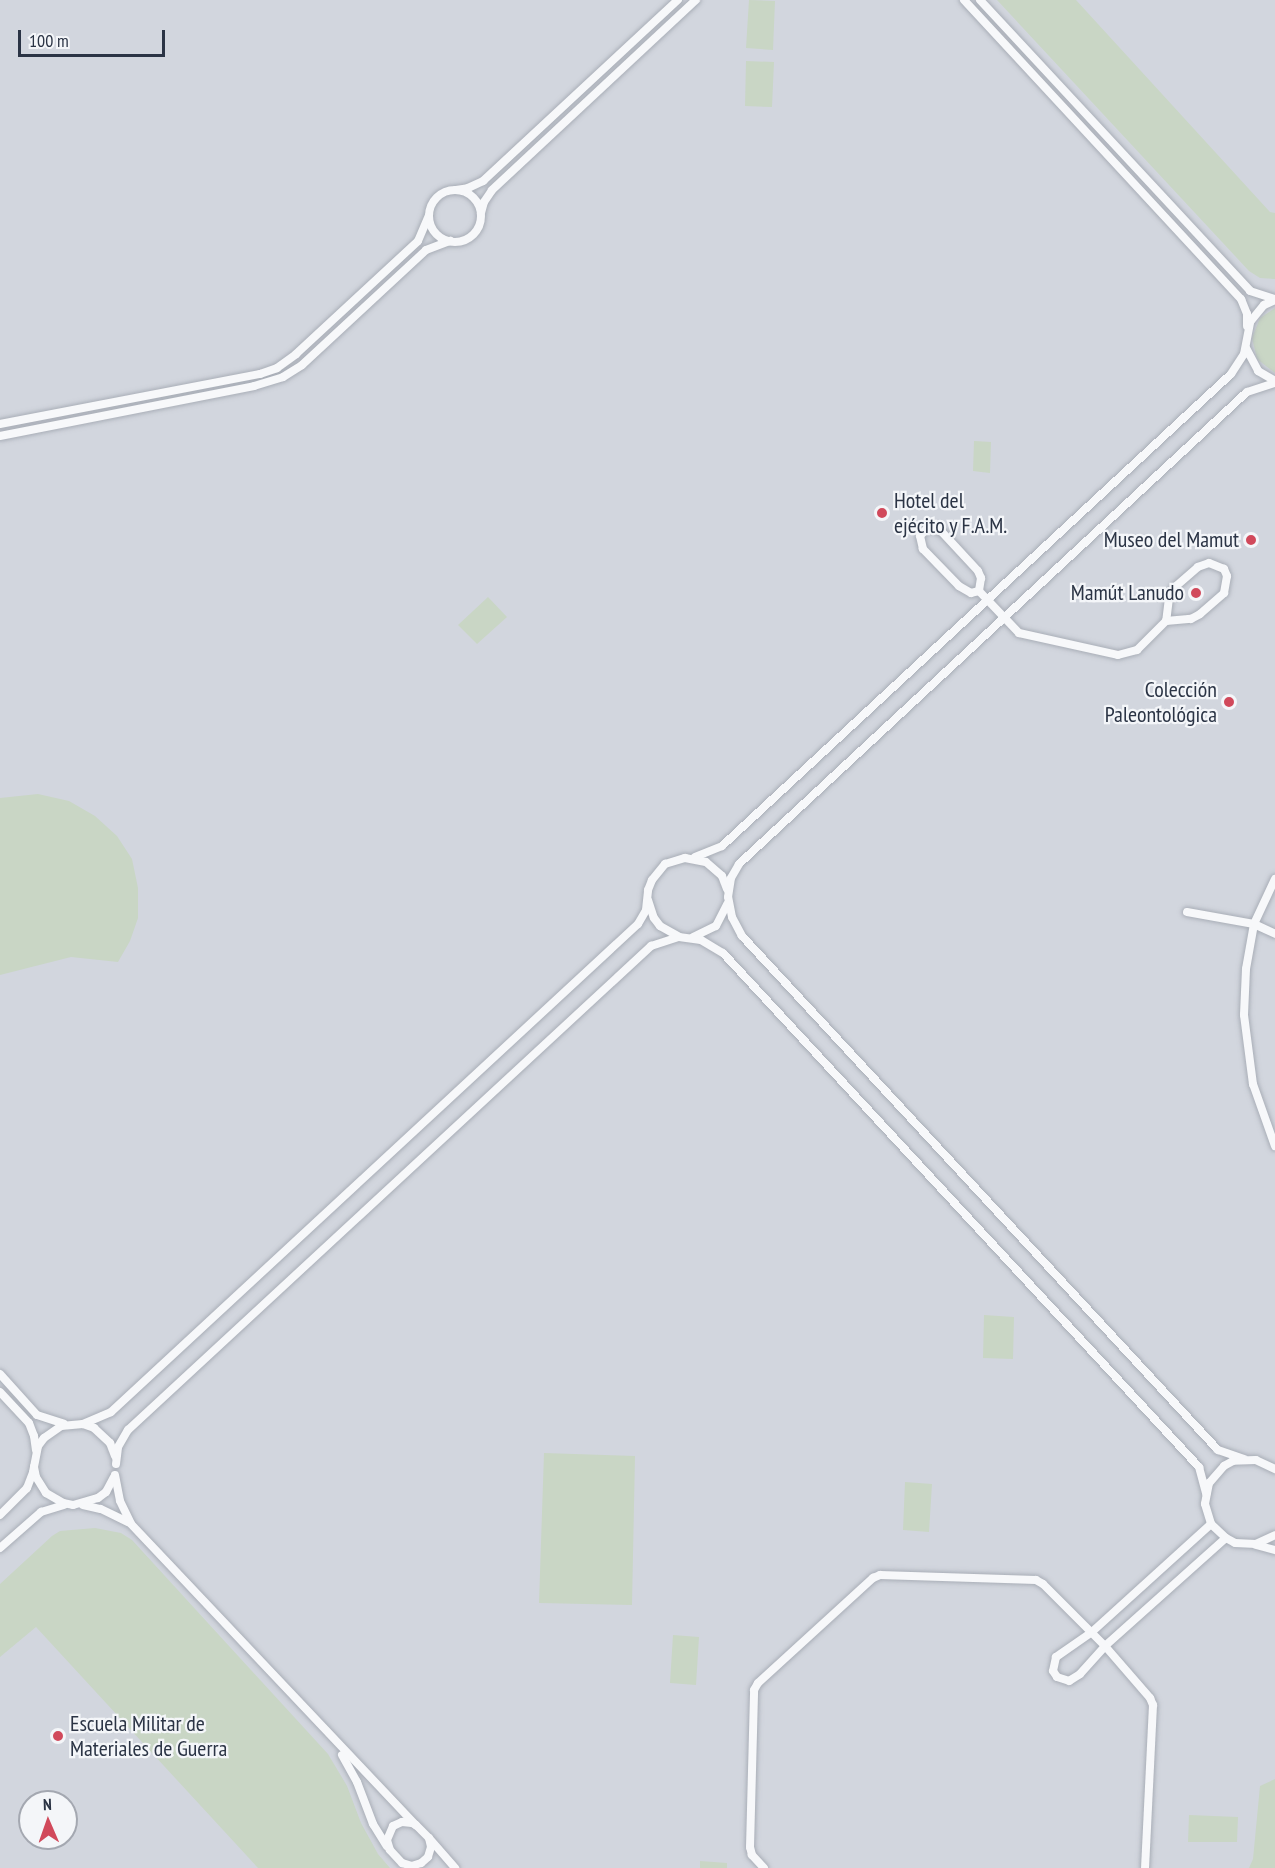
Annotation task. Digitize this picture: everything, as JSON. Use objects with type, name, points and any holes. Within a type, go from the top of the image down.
[{"type":"street","points":[[0,424],[251,376],[277,368],[296,354],[418,241],[437,197],[483,181],[678,0]]},
{"type":"street","points":[[0,436],[254,387],[283,377],[304,363],[426,250],[473,235],[481,221],[484,202],[492,190],[696,0]]},
{"type":"street","points":[[964,0],[1241,299],[1247,314],[1246,343],[1242,359],[1231,374],[722,846],[704,855],[665,864],[657,871],[648,890],[648,900],[650,910],[660,926],[668,932],[708,942],[731,962],[1199,1467],[1205,1482],[1206,1494]]},
{"type":"street","points":[[980,0],[1250,291],[1275,299]]},
{"type":"street","points":[[604,86],[607,81],[604,71],[607,66]]},
{"type":"street","points":[[595,76],[600,74],[610,78],[615,75]]},
{"type":"street","points":[[456,190],[475,198],[481,213]]},
{"type":"street","points":[[429,215],[436,234],[450,241]]},
{"type":"street","points":[[1246,332],[1256,313],[1275,299]]},
{"type":"street","points":[[1246,343],[1252,363],[1258,371],[1275,382]]},
{"type":"street","points":[[455,1868],[131,1524],[120,1501],[115,1475],[118,1447],[128,1430],[651,945],[664,939],[702,934],[716,926],[723,918],[731,878],[739,864],[1247,392],[1275,382]]},
{"type":"street","points":[[928,527],[941,531],[978,571],[981,578],[979,591],[972,593],[959,586],[923,549],[920,536],[928,527]]},
{"type":"street","points":[[979,591],[1019,633],[1118,655],[1137,650],[1166,621],[1169,598],[1174,588],[1198,567],[1209,563],[1224,569],[1227,576],[1224,593],[1200,615],[1191,619],[1166,621]]},
{"type":"street","points":[[685,858],[706,862],[715,868],[726,886],[732,917],[741,936],[1218,1450],[1244,1459],[1275,1460]]},
{"type":"street","points":[[1275,879],[1254,924],[1246,969],[1246,1038],[1257,1095],[1275,1146]]},
{"type":"street","points":[[83,1424],[111,1412],[634,928],[644,914],[648,900]]},
{"type":"street","points":[[1187,912],[1254,924],[1275,934]]},
{"type":"street","points":[[0,1374],[37,1414],[54,1422],[83,1424],[94,1428],[110,1443],[116,1464]]},
{"type":"street","points":[[0,1392],[29,1423],[34,1436],[36,1477],[46,1493],[63,1503],[101,1509],[131,1524]]},
{"type":"street","points":[[35,1456],[38,1446],[52,1431],[72,1424]]},
{"type":"street","points":[[1244,1459],[1224,1466],[1209,1483],[1205,1504],[1211,1524],[1226,1538],[1275,1550]]},
{"type":"street","points":[[1256,1460],[1275,1469]]},
{"type":"street","points":[[0,1515],[23,1493],[34,1467]]},
{"type":"street","points":[[0,1548],[40,1512],[59,1505],[76,1505],[98,1498],[106,1492],[115,1475]]},
{"type":"street","points":[[1211,1524],[1140,1591],[1092,1632],[1056,1657],[1053,1671],[1057,1677],[1062,1680],[1076,1678],[1105,1646],[1226,1538]]},
{"type":"street","points":[[1246,1544],[1266,1540],[1275,1535]]},
{"type":"street","points":[[764,1868],[752,1855],[750,1847],[754,1690],[758,1683],[873,1578],[880,1575],[1036,1580],[1043,1584],[1105,1646],[1150,1698],[1153,1705],[1145,1868]]},
{"type":"street","points":[[1140,1591],[1152,1604]]},
{"type":"street","points":[[330,1736],[348,1764],[373,1824],[390,1850],[405,1865],[417,1865],[425,1860],[431,1848],[429,1838]]},
{"type":"street","points":[[390,1850],[387,1840],[393,1826],[402,1822],[416,1825]]},
{"type":"shaded area","points":[[0,0],[1275,0],[1275,1868],[0,1868]]},
{"type":"green space","points":[[749,0],[775,1],[773,50],[746,48]]},
{"type":"green space","points":[[997,0],[1076,0],[1270,212],[1275,213],[1275,279],[1260,278],[1249,271]]},
{"type":"green space","points":[[746,61],[774,62],[772,107],[745,106]]},
{"type":"green space","points":[[1275,308],[1275,373],[1257,359],[1252,338],[1260,318]]},
{"type":"green space","points":[[974,441],[991,442],[990,473],[973,471]]},
{"type":"green space","points":[[488,597],[507,617],[477,644],[458,625]]},
{"type":"green space","points":[[38,794],[69,801],[95,816],[117,836],[132,859],[138,888],[138,918],[130,941],[118,962],[71,957],[0,975],[0,798]]},
{"type":"green space","points":[[984,1315],[1014,1317],[1013,1359],[983,1358]]},
{"type":"green space","points":[[544,1453],[635,1456],[632,1605],[539,1603]]},
{"type":"green space","points":[[905,1482],[932,1484],[929,1532],[903,1530]]},
{"type":"green space","points":[[95,1528],[121,1533],[132,1540],[328,1754],[347,1786],[361,1823],[378,1854],[390,1868],[258,1868],[36,1627],[0,1657],[0,1584],[60,1531]]},
{"type":"green space","points":[[673,1635],[699,1637],[696,1685],[670,1683]]},
{"type":"green space","points":[[1275,1779],[1275,1868],[1249,1868],[1253,1859],[1260,1786]]},
{"type":"green space","points":[[1189,1815],[1238,1817],[1237,1842],[1188,1842]]},
{"type":"green space","points":[[700,1861],[727,1863],[727,1868],[700,1868]]},
{"type":"place","name":"Hotel del ejécito y F.A.M.","points":[[882,513]]},
{"type":"place","name":"Museo del Mamut","points":[[1251,540]]},
{"type":"place","name":"Mamút Lanudo","points":[[1196,593]]},
{"type":"place","name":"Colección Paleontológica","points":[[1229,702]]},
{"type":"place","name":"Escuela Militar de Materiales de Guerra","points":[[58,1736]]}]
